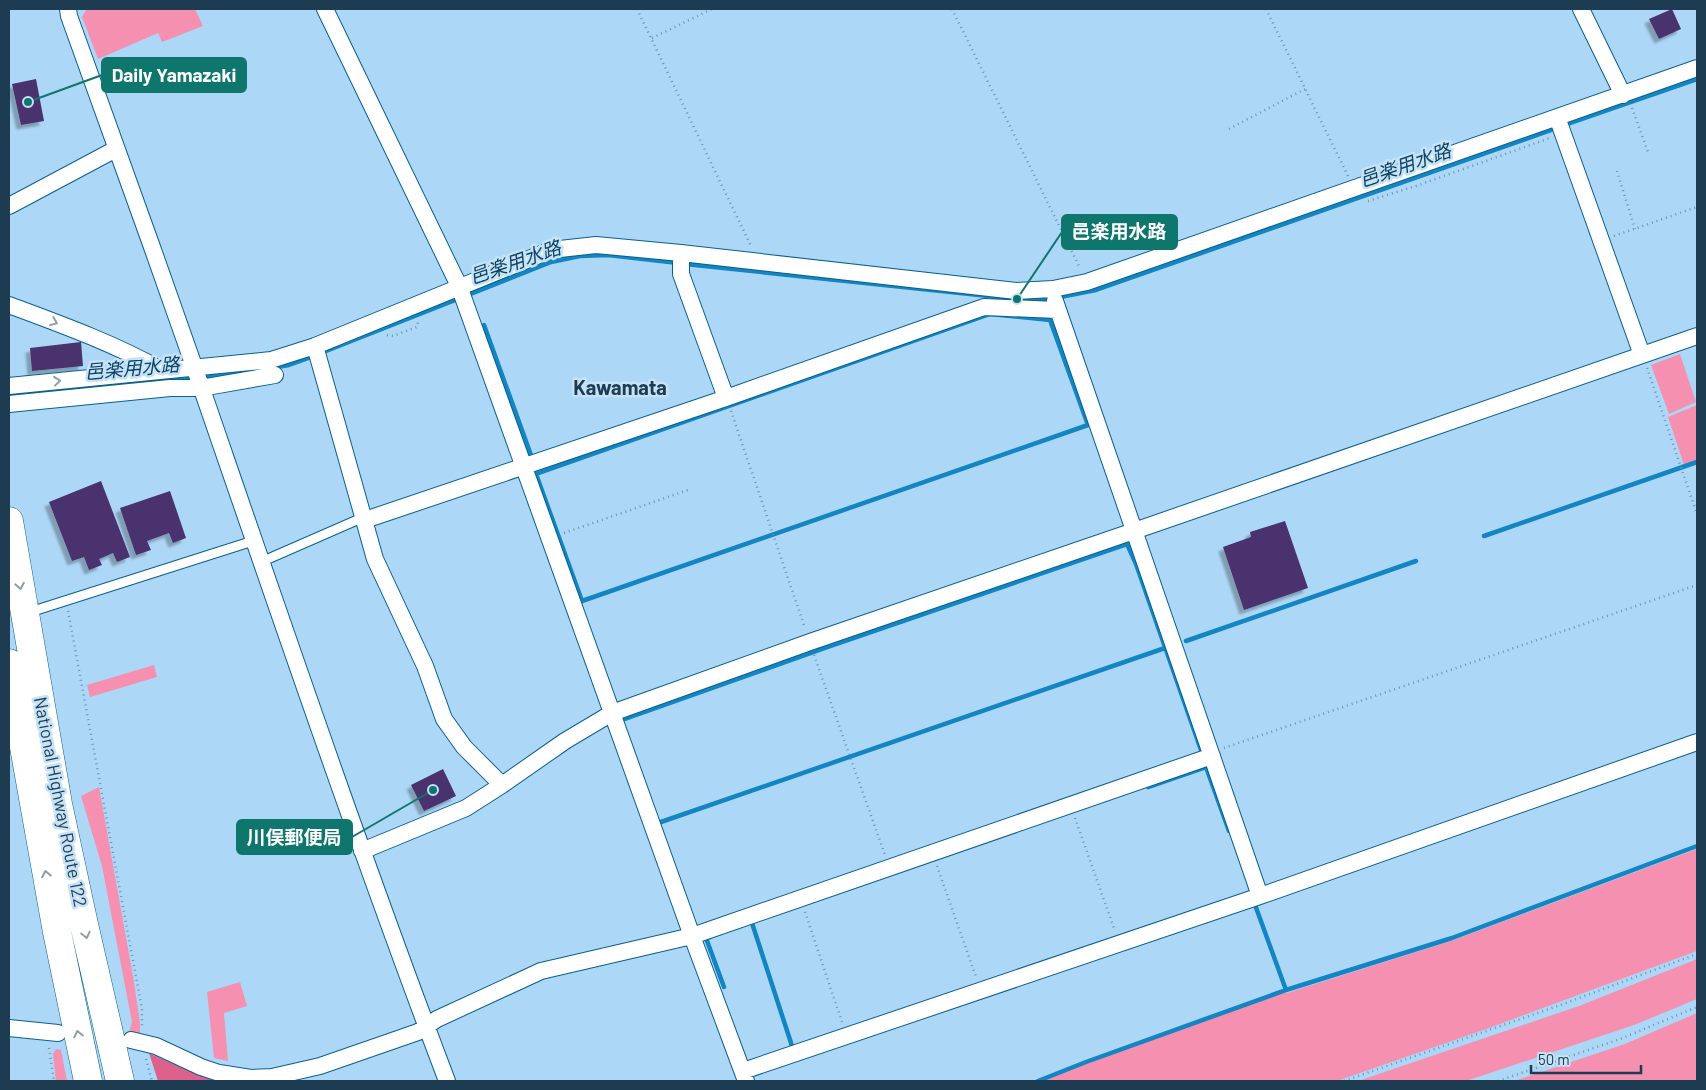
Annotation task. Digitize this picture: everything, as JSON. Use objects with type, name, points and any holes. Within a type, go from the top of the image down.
[{"type":"highway","name":"National Highway Route 122","points":[[9,521],[58,804],[120,1081]]},
{"type":"highway","name":"National Highway Route 122","points":[[9,663],[54,913],[88,1081]]},
{"type":"street","points":[[68,9],[195,368],[260,562],[362,852],[447,1081]]},
{"type":"street","points":[[325,9],[459,286],[744,1076],[847,1035],[1260,896],[1697,742]]},
{"type":"street","points":[[1581,9],[1623,95]]},
{"type":"street","points":[[9,386],[271,360],[315,346],[551,250],[596,245],[1016,291],[1053,289],[1086,282],[1697,68]]},
{"type":"street","points":[[1557,117],[1642,355]]},
{"type":"street","points":[[9,206],[116,149]]},
{"type":"street","points":[[681,253],[681,274],[726,398]]},
{"type":"street","points":[[1053,289],[1057,310],[1260,896]]},
{"type":"street","points":[[9,305],[52,321],[145,361],[161,370]]},
{"type":"street","points":[[365,518],[524,467],[984,307],[1057,310]]},
{"type":"street","points":[[362,852],[466,808],[565,741],[612,713],[810,642],[1697,336]]},
{"type":"street","points":[[315,346],[375,558],[425,666],[444,719],[464,747],[502,785]]},
{"type":"street","points":[[9,404],[170,388],[201,388],[275,375]]},
{"type":"street","points":[[137,1041],[170,1052],[201,1067],[251,1078],[272,1077],[320,1066],[418,1032],[437,1019],[541,971],[692,936],[1071,805],[1211,754]]},
{"type":"street","points":[[9,1028],[54,1032]]},
{"type":"lane","points":[[260,562],[365,518]]},
{"type":"lane","points":[[25,613],[253,541]]},
{"type":"path","points":[[637,9],[759,263]]},
{"type":"path","points":[[652,38],[712,9]]},
{"type":"path","points":[[952,9],[1086,282]]},
{"type":"path","points":[[1266,9],[1354,188]]},
{"type":"path","points":[[1229,129],[1306,89]]},
{"type":"path","points":[[1632,108],[1648,152]]},
{"type":"path","points":[[1617,171],[1635,229]]},
{"type":"path","points":[[1601,240],[1697,207]]},
{"type":"path","points":[[379,338],[388,334],[393,336],[417,326],[418,322],[426,319]]},
{"type":"path","points":[[1642,355],[1697,514]]},
{"type":"path","points":[[549,538],[688,490]]},
{"type":"path","points":[[1211,754],[1697,585]]},
{"type":"path","points":[[66,600],[142,1009],[137,1041],[152,1081]]},
{"type":"path","points":[[1071,805],[1119,943]]},
{"type":"path","points":[[932,853],[980,990]]},
{"type":"path","points":[[800,898],[847,1035]]},
{"type":"path","points":[[1344,1081],[1536,1014],[1697,954]]},
{"type":"path","points":[[1498,1081],[1620,1039],[1697,1007]]},
{"type":"path","points":[[54,1032],[49,1045],[54,1081]]},
{"type":"shaded area","points":[[87,9],[195,9],[203,26],[162,42],[158,33],[98,59],[82,17]]},
{"type":"shaded area","points":[[1680,354],[1696,402],[1669,414],[1651,365]]},
{"type":"shaded area","points":[[1697,405],[1697,460],[1684,465],[1668,417]]},
{"type":"shaded area","points":[[154,665],[157,677],[90,697],[87,685]]},
{"type":"shaded area","points":[[99,787],[134,982],[140,1023],[140,1039],[128,1036],[132,1022],[102,866],[81,796]]},
{"type":"shaded area","points":[[1697,849],[1697,951],[1489,1028],[1337,1081],[1042,1081],[1282,992],[1287,993],[1451,941]]},
{"type":"shaded area","points":[[1697,959],[1697,999],[1634,1025],[1466,1081],[1358,1081],[1579,1006]]},
{"type":"shaded area","points":[[240,982],[247,1006],[224,1013],[228,1061],[214,1058],[207,992]]},
{"type":"shaded area","points":[[1697,1013],[1697,1081],[1514,1081],[1625,1044]]},
{"type":"shaded area","points":[[56,1049],[61,1050],[67,1081],[56,1081],[53,1054]]},
{"type":"shaded area","points":[[149,1053],[187,1070],[226,1081],[158,1081]]},
{"type":"building","points":[[1672,9],[1681,29],[1659,39],[1649,19]]},
{"type":"building","points":[[36,79],[44,121],[21,125],[12,84]]},
{"type":"building","points":[[81,342],[83,366],[32,371],[30,348]]},
{"type":"building","points":[[101,481],[130,557],[117,562],[113,553],[99,559],[102,565],[89,570],[84,557],[72,561],[49,502]]},
{"type":"building","points":[[170,491],[186,538],[173,543],[169,533],[147,541],[151,550],[136,555],[120,508]]},
{"type":"building","points":[[1285,521],[1308,588],[1244,610],[1223,547],[1251,537],[1250,532]]},
{"type":"building","points":[[443,769],[456,796],[424,811],[411,785]]},
{"type":"waterway","name":"邑楽用水路","points":[[1564,125],[1697,79]]},
{"type":"waterway","name":"邑楽用水路","points":[[685,264],[1017,299],[1045,300],[1096,290],[1557,128]]},
{"type":"waterway","name":"邑楽用水路","points":[[321,353],[551,262],[580,256],[608,255],[678,263]]},
{"type":"waterway","points":[[990,314],[1050,320],[1088,425],[582,601],[536,474],[990,314]]},
{"type":"waterway","points":[[484,325],[532,458]]},
{"type":"waterway","name":"邑楽用水路","points":[[271,368],[289,365],[314,356]]},
{"type":"waterway","name":"邑楽用水路","points":[[202,377],[239,373]]},
{"type":"waterway","name":"邑楽用水路","points":[[9,395],[194,378]]},
{"type":"waterway","points":[[1484,536],[1697,462]]},
{"type":"waterway","points":[[622,720],[1127,544],[1136,564],[1201,750]]},
{"type":"waterway","points":[[1186,641],[1416,561]]},
{"type":"waterway","points":[[658,823],[1165,648]]},
{"type":"waterway","points":[[1148,787],[1206,767],[1229,831]]},
{"type":"waterway","points":[[1038,1081],[1286,990],[1452,938],[1697,846]]},
{"type":"waterway","points":[[1254,902],[1286,990]]},
{"type":"waterway","points":[[752,923],[793,1049]]},
{"type":"waterway","points":[[710,937],[706,938],[724,987]]},
{"type":"place","name":"Daily Yamazaki","points":[[28,102]]},
{"type":"place","name":"邑楽用水路","points":[[1017,299]]},
{"type":"place","name":"川俣郵便局","points":[[433,790]]},
{"type":"district","name":"Kawamata","points":[[620,388]]}]
